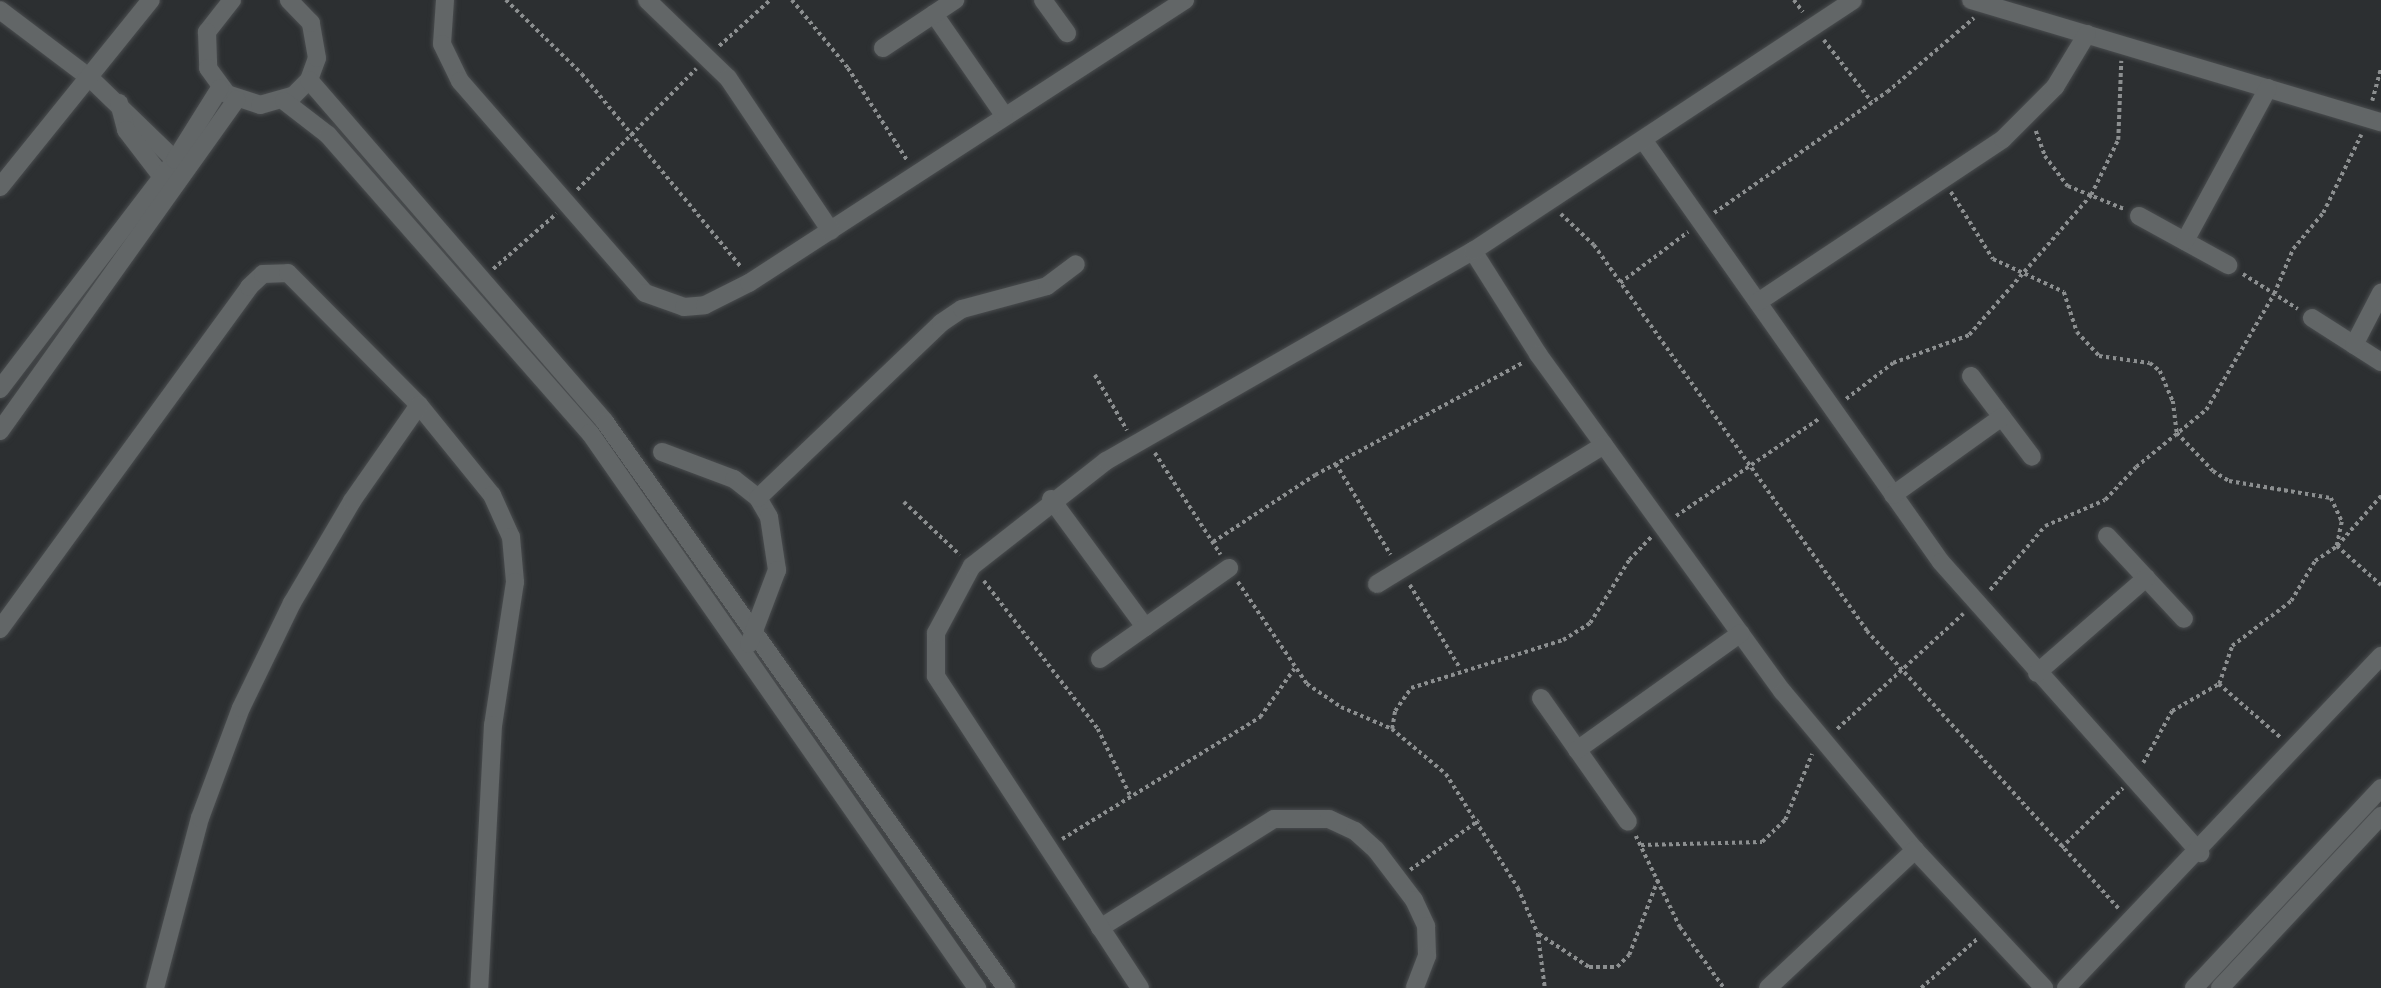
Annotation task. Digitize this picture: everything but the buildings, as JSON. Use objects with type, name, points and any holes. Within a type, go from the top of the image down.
[{"type":"street","points":[[0,187],[48,122],[90,78],[151,0]]},
{"type":"street","points":[[232,0],[211,21],[205,44],[208,68],[220,88],[236,100],[260,106],[284,101],[309,80],[318,46],[311,23],[310,0]]},
{"type":"street","points":[[289,0],[311,23]]},
{"type":"street","points":[[445,0],[441,24],[449,64],[565,203],[645,293],[663,303],[705,305],[749,283],[831,230],[1165,6],[1185,0]]},
{"type":"street","points":[[647,0],[708,57],[740,94],[831,230]]},
{"type":"street","points":[[883,48],[955,0]]},
{"type":"street","points":[[1043,0],[1067,33]]},
{"type":"street","points":[[1140,988],[936,676],[936,633],[972,566],[1051,499],[1140,441],[1473,251],[1644,141],[1853,0]]},
{"type":"street","points":[[1971,0],[2374,120]]},
{"type":"street","points":[[0,10],[90,78],[119,103],[175,160]]},
{"type":"street","points":[[934,14],[1004,115]]},
{"type":"street","points":[[1758,302],[1944,180],[2030,114],[2055,87],[2087,34]]},
{"type":"street","points":[[309,80],[484,277],[648,479],[753,636],[1006,988]]},
{"type":"street","points":[[0,389],[175,160],[220,88]]},
{"type":"street","points":[[2185,241],[2268,88]]},
{"type":"street","points":[[0,431],[236,100]]},
{"type":"street","points":[[284,101],[328,135],[547,380],[631,488],[742,656],[977,988]]},
{"type":"street","points":[[119,103],[126,130],[162,177]]},
{"type":"street","points":[[1644,141],[1893,495],[1974,604],[2200,853]]},
{"type":"street","points":[[2138,216],[2228,265]]},
{"type":"street","points":[[1473,251],[1538,354],[1823,742],[1915,850],[2044,988]]},
{"type":"street","points":[[758,498],[941,323],[962,309],[1047,286],[1076,264]]},
{"type":"street","points":[[0,629],[44,562],[263,274],[288,273],[419,405],[492,495],[515,559],[493,725],[479,988]]},
{"type":"street","points":[[2354,345],[2381,293]]},
{"type":"street","points":[[2312,318],[2381,362]]},
{"type":"street","points":[[1971,376],[2032,457]]},
{"type":"street","points":[[155,988],[200,818],[241,709],[299,591],[352,501],[419,405]]},
{"type":"street","points":[[1893,495],[2002,417]]},
{"type":"street","points":[[1377,584],[1604,444]]},
{"type":"street","points":[[662,452],[734,479],[758,498],[777,542],[777,570],[753,636],[742,656]]},
{"type":"street","points":[[1051,499],[1145,627]]},
{"type":"street","points":[[2107,536],[2184,619]]},
{"type":"street","points":[[1100,659],[1229,568]]},
{"type":"street","points":[[2037,673],[2146,578]]},
{"type":"street","points":[[1577,750],[1741,633]]},
{"type":"street","points":[[2066,988],[2130,920],[2200,853],[2381,656]]},
{"type":"street","points":[[1541,698],[1628,822]]},
{"type":"street","points":[[2194,988],[2381,788]]},
{"type":"street","points":[[2220,988],[2381,816]]},
{"type":"street","points":[[1100,928],[1274,819],[1329,819],[1355,831],[1399,877],[1426,926],[1427,956],[1415,988]]},
{"type":"street","points":[[1768,988],[1915,850]]},
{"type":"path","points":[[506,0],[566,57],[633,135],[726,244],[749,283]]},
{"type":"path","points":[[484,277],[532,239],[708,57],[771,0]]},
{"type":"path","points":[[792,0],[848,68],[914,172]]},
{"type":"path","points":[[1794,0],[1872,102]]},
{"type":"path","points":[[1620,283],[1872,102],[1988,5]]},
{"type":"path","points":[[1392,729],[1395,711],[1411,688],[1563,640],[1590,623],[1629,560],[1664,524],[1833,409],[1894,363],[1969,335],[2021,272],[2091,195],[2118,140],[2123,47]]},
{"type":"path","points":[[1641,845],[1762,842],[1785,820],[1805,763],[1823,742],[1974,604],[2045,526],[2097,505],[2216,397],[2274,294],[2293,248],[2313,228],[2374,120],[2381,68]]},
{"type":"path","points":[[2030,114],[2055,172],[2068,186],[2138,216]]},
{"type":"path","points":[[1944,180],[1987,252],[2064,292],[2077,332],[2099,356],[2150,363],[2160,371],[2173,401],[2177,433],[2229,481],[2330,498],[2342,522],[2337,546]]},
{"type":"path","points":[[1547,205],[1583,232],[1746,468],[1900,672],[2130,920]]},
{"type":"path","points":[[2228,265],[2312,318]]},
{"type":"path","points":[[1213,542],[1315,475],[1538,354]]},
{"type":"path","points":[[1096,374],[1140,441],[1213,542],[1294,669],[1323,697],[1392,729],[1446,774],[1479,820],[1538,934],[1545,988]]},
{"type":"path","points":[[2061,848],[2133,779],[2172,711],[2219,684],[2232,646],[2291,601],[2315,561],[2337,546],[2381,496]]},
{"type":"path","points":[[904,502],[972,566],[1084,709],[1130,795]]},
{"type":"path","points":[[2337,546],[2381,585]]},
{"type":"path","points":[[1048,848],[1260,717],[1294,669]]},
{"type":"path","points":[[2219,684],[2294,749]]},
{"type":"path","points":[[1399,877],[1479,820]]},
{"type":"path","points":[[1628,822],[1680,927],[1724,988]]},
{"type":"path","points":[[1538,934],[1589,967],[1616,967],[1629,955],[1658,879]]},
{"type":"path","points":[[1921,988],[1987,928]]}]
